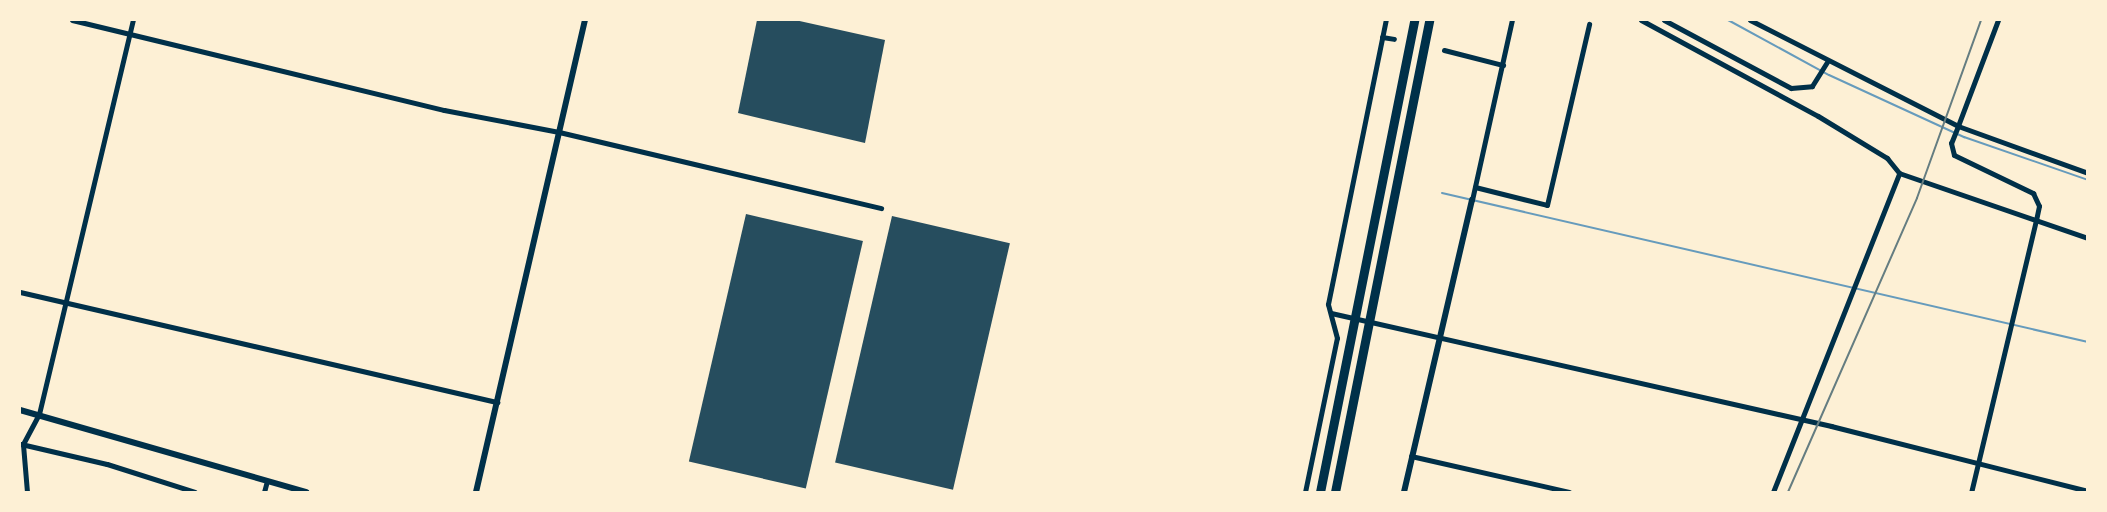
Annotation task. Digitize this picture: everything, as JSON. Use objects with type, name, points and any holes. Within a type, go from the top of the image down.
[{"type":"highway","points":[[1320,492],[1414,20]]},
{"type":"highway","points":[[1335,492],[1430,20]]},
{"type":"street","points":[[72,20],[444,110],[559,132],[881,208]]},
{"type":"street","points":[[27,492],[21,444],[39,414],[133,20]]},
{"type":"street","points":[[476,492],[585,20]]},
{"type":"street","points":[[1305,492],[1337,338],[1328,304],[1386,20]]},
{"type":"street","points":[[1404,492],[1512,20]]},
{"type":"street","points":[[1641,20],[1691,50],[1818,116],[1887,158],[1899,172],[2088,238]]},
{"type":"street","points":[[1664,20],[1791,88],[1812,86],[1826,65]]},
{"type":"street","points":[[1750,20],[1826,65],[1958,127],[2088,173]]},
{"type":"street","points":[[1971,492],[2039,206],[2033,194],[1954,155],[1951,143],[1998,20]]},
{"type":"street","points":[[1475,187],[1547,205],[1589,24]]},
{"type":"street","points":[[1382,38],[1394,39]]},
{"type":"street","points":[[1691,50],[1696,39]]},
{"type":"street","points":[[1444,50],[1503,65]]},
{"type":"street","points":[[1773,492],[1899,172]]},
{"type":"street","points":[[20,292],[498,402]]},
{"type":"street","points":[[1331,313],[1801,420],[2088,491]]},
{"type":"street","points":[[20,410],[306,492]]},
{"type":"street","points":[[21,444],[107,464],[195,492]]},
{"type":"street","points":[[1412,456],[1569,492]]},
{"type":"street","points":[[264,492],[267,481]]},
{"type":"building","points":[[757,20],[795,20],[885,40],[865,143],[738,113]]},
{"type":"building","points":[[746,214],[863,241],[806,488],[689,461]]},
{"type":"building","points":[[892,216],[1010,243],[953,490],[835,463]]},
{"type":"waterway","points":[[1728,20],[1829,75],[1964,137],[2088,180]]},
{"type":"waterway","points":[[1442,193],[2088,342]]},
{"type":"railway","points":[[1788,492],[1917,198],[1981,20]]}]
